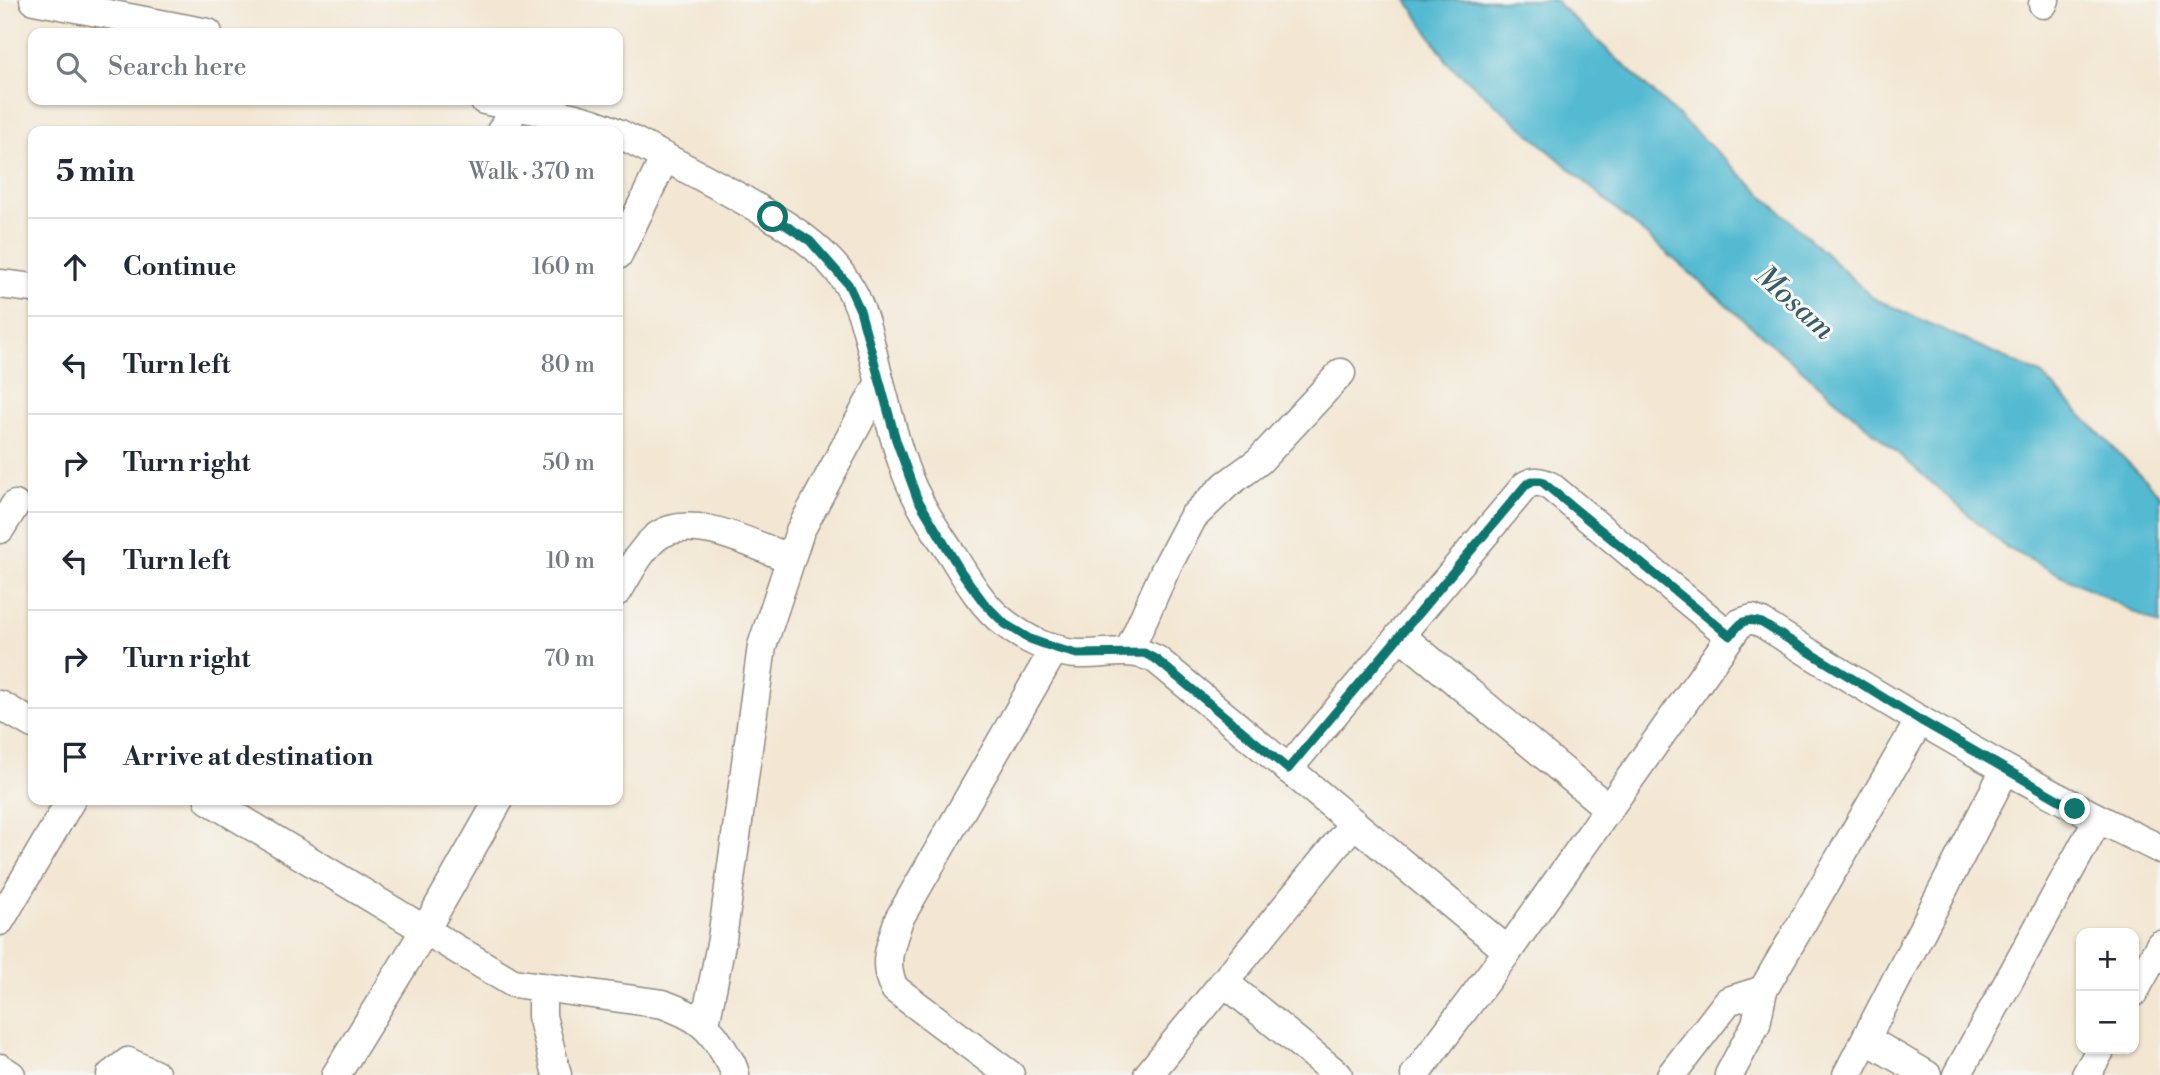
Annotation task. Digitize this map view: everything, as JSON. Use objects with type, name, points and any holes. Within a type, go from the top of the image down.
[{"type":"street","points":[[34,0],[182,28]]},
{"type":"street","points":[[512,105],[603,126]]},
{"type":"street","points":[[504,126],[517,106]]},
{"type":"street","points":[[623,136],[773,217],[810,241],[835,267],[848,284],[860,310],[896,440],[917,498],[962,573],[984,603],[1005,624],[1030,639],[1077,654],[1144,653],[1157,660],[1508,951]]},
{"type":"street","points":[[623,245],[665,157]]},
{"type":"street","points":[[0,284],[28,287]]},
{"type":"street","points":[[1129,652],[1165,570],[1194,517],[1226,485],[1259,461],[1341,373]]},
{"type":"street","points":[[705,1024],[722,939],[762,646],[800,531],[880,382]]},
{"type":"street","points":[[1288,769],[1525,486],[1532,481],[1541,481],[1730,636]]},
{"type":"street","points":[[0,529],[15,505]]},
{"type":"street","points":[[623,577],[638,556],[657,537],[690,526],[789,558]]},
{"type":"street","points":[[1415,1075],[1508,951],[1730,636],[1740,623],[1752,619],[2005,770],[2160,849]]},
{"type":"street","points":[[1400,635],[1609,809]]},
{"type":"street","points":[[1010,1075],[895,989],[888,977],[887,962],[899,919],[1055,648]]},
{"type":"street","points":[[0,705],[28,721]]},
{"type":"street","points":[[1729,1075],[1756,1024],[1763,990],[1920,720]]},
{"type":"street","points":[[1847,1075],[2005,770]]},
{"type":"street","points":[[0,921],[68,805]]},
{"type":"street","points":[[217,805],[513,983],[663,1004],[685,1012],[705,1024],[719,1041],[735,1075]]},
{"type":"street","points":[[336,1075],[425,930],[496,805]]},
{"type":"street","points":[[1957,1075],[2098,819]]},
{"type":"street","points":[[1148,1075],[1354,823]]},
{"type":"street","points":[[2135,991],[2160,945]]},
{"type":"street","points":[[1224,982],[1338,1075]]},
{"type":"street","points":[[542,987],[542,1016],[557,1075]]},
{"type":"street","points":[[1671,1075],[1728,1001],[1763,990]]},
{"type":"street","points":[[1866,1039],[1927,1075]]},
{"type":"street","points":[[2087,1075],[2098,1054]]},
{"type":"street","points":[[111,1075],[128,1062],[156,1075]]},
{"type":"street","points":[[0,1068],[11,1075]]},
{"type":"water","name":"Mosam","points":[[1407,0],[1554,0],[1873,298],[2041,374],[2160,495],[2160,625],[2007,548],[1449,64]]},
{"type":"route","points":[[773,217],[810,241],[848,284],[860,310],[896,440],[917,498],[962,573],[984,603],[1005,624],[1030,639],[1055,648],[1077,654],[1144,653],[1157,660],[1288,769],[1525,486],[1532,481],[1541,481],[1730,636],[1740,623],[1752,619],[1762,623],[1920,720],[2075,809]]}]
